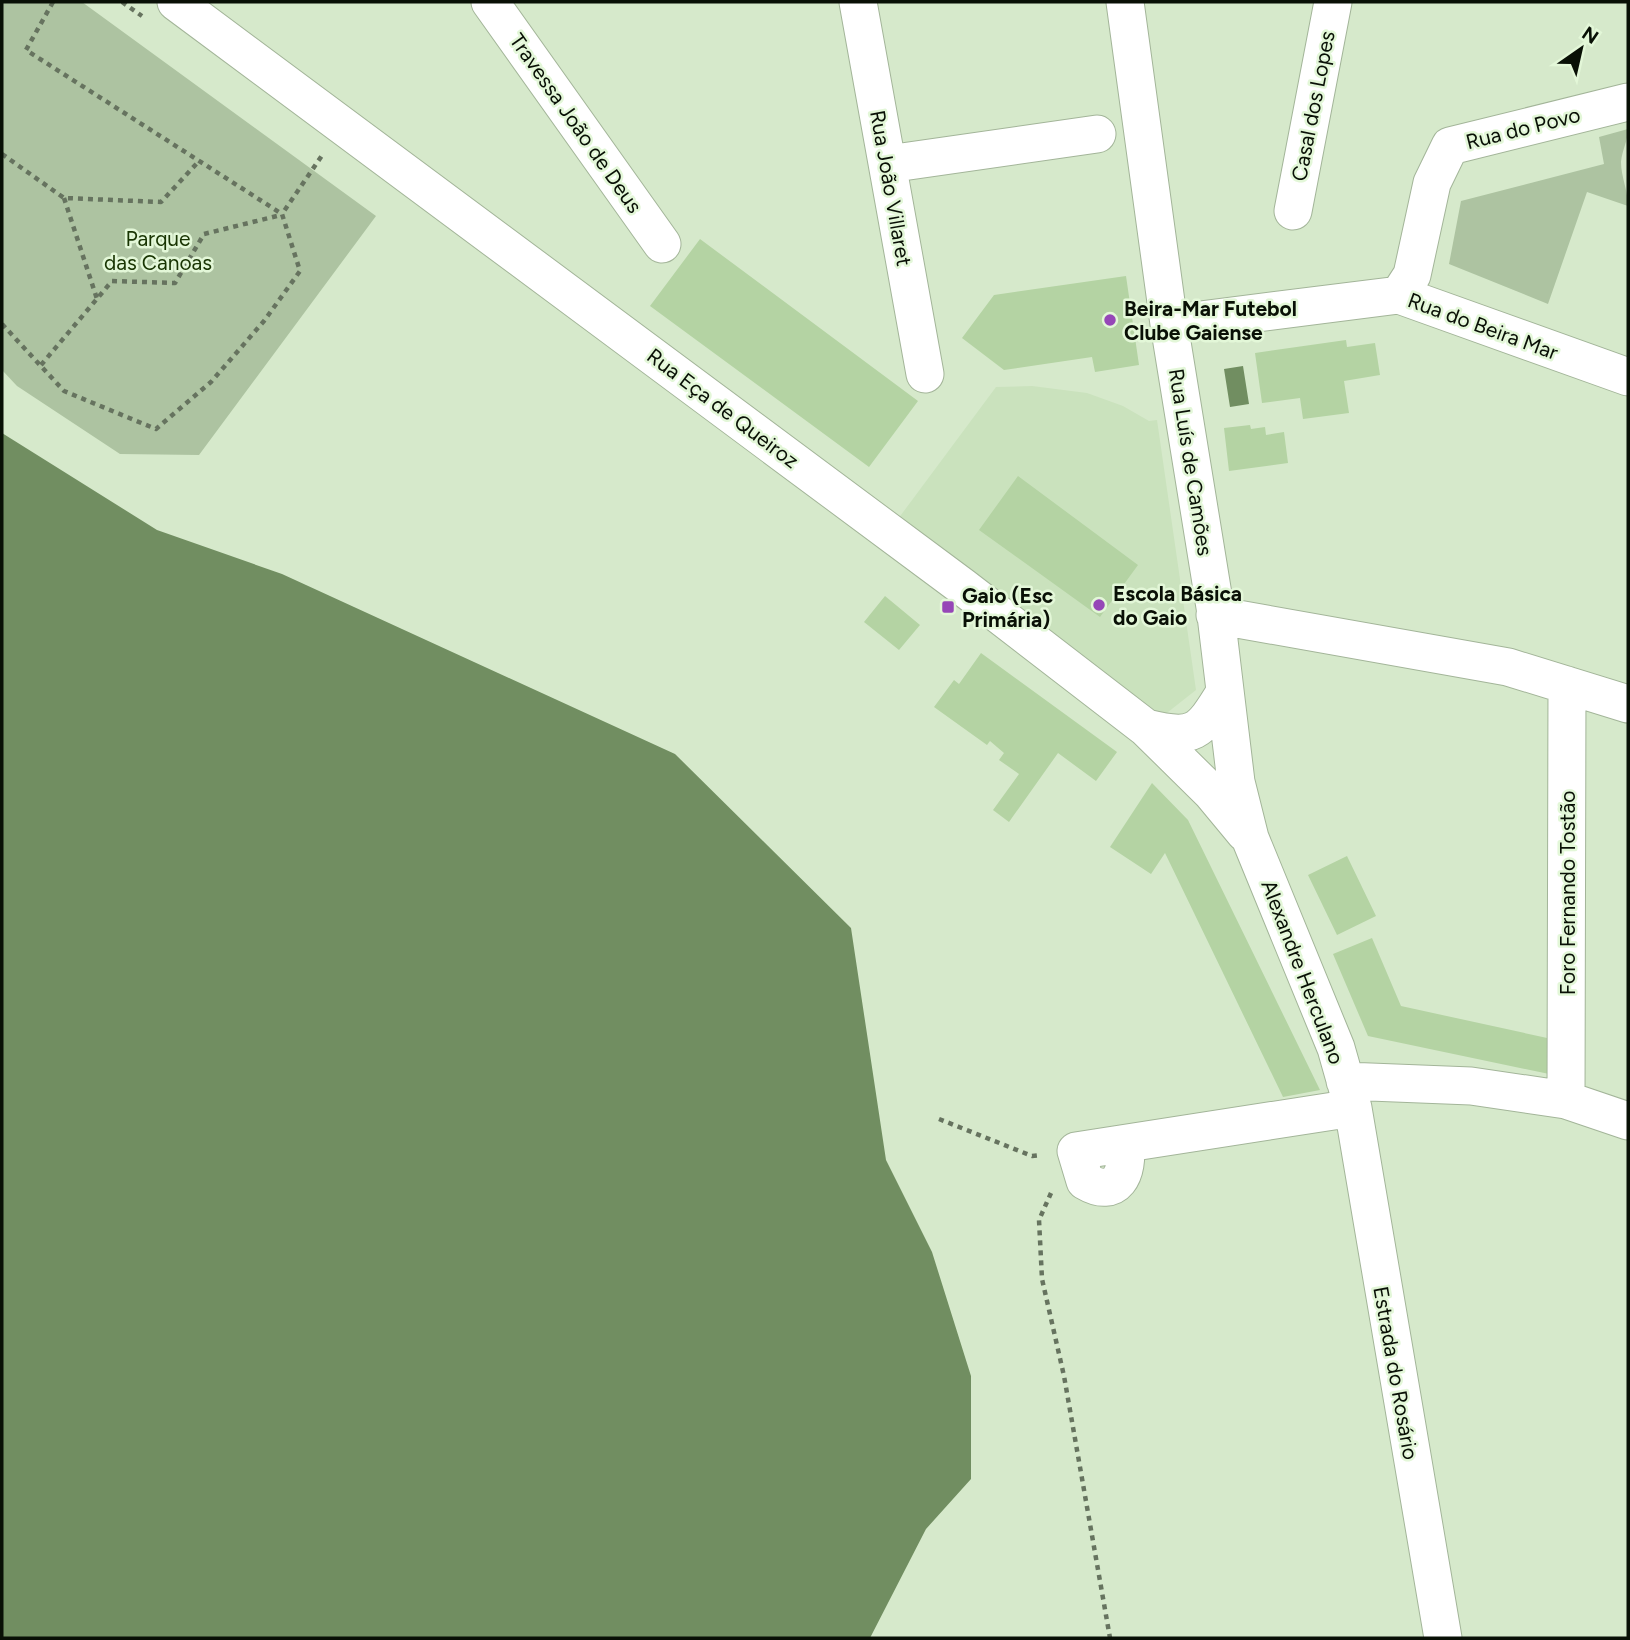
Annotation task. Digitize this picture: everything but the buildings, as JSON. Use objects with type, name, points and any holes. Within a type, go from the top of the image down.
[{"type":"street","name":"Rua Eça de Queiroz","points":[[176,2],[952,579],[1146,728],[1211,792],[1250,838]]},
{"type":"street","name":"Travessa João de Deus","points":[[490,2],[662,244]]},
{"type":"street","name":"Rua João Villaret","points":[[858,2],[925,374]]},
{"type":"street","name":"Rua Luís de Camões","points":[[1125,2],[1169,324],[1215,615],[1236,782],[1250,838]]},
{"type":"street","name":"Casal dos Lopes","points":[[1293,211],[1333,2]]},
{"type":"street","name":"Rua do Povo","points":[[1399,295],[1412,275],[1432,183],[1450,146],[1628,102]]},
{"type":"street","points":[[888,164],[1097,134]]},
{"type":"street","name":"Rua do Beira Mar","points":[[1169,324],[1399,295],[1628,377]]},
{"type":"street","points":[[1215,615],[1508,667],[1628,704]]},
{"type":"street","name":"Foro Fernando Tostão","points":[[1566,1100],[1567,685]]},
{"type":"street","points":[[1146,728],[1185,735],[1198,730],[1207,722],[1225,692]]},
{"type":"street","name":"Alexandre Herculano","points":[[1250,838],[1336,1048],[1349,1094]]},
{"type":"street","points":[[1076,1151],[1125,1144],[1349,1094],[1428,1082],[1566,1100],[1628,1121]]},
{"type":"street","name":"Estrada do Rosário","points":[[1349,1094],[1443,1638]]},
{"type":"path","points":[[2,324],[64,391],[156,429],[211,382],[264,321],[300,271],[282,214],[26,50],[53,2]]},
{"type":"path","points":[[41,366],[112,281],[175,283],[204,234],[282,214],[326,150]]},
{"type":"path","points":[[2,154],[64,198],[161,202],[199,161]]},
{"type":"path","points":[[64,198],[97,299]]},
{"type":"path","points":[[939,1119],[1032,1156],[1076,1151]]},
{"type":"path","points":[[1076,1151],[1055,1182],[1039,1220],[1042,1279],[1064,1376],[1110,1638]]},
{"type":"shaded area","points":[[1243,366],[1249,404],[1230,407],[1224,369]]},
{"type":"shaded area","name":"Escola Básica do Gaio","points":[[1032,386],[1087,393],[1123,406],[1149,421],[1157,420],[1196,690],[1163,716],[898,519],[996,387]]},
{"type":"shaded area","points":[[2,433],[157,530],[282,574],[675,754],[851,928],[886,1160],[932,1252],[971,1376],[971,1479],[926,1529],[870,1638],[2,1638]]},
{"type":"green space","name":"Parque das Canoas","points":[[2,2],[82,2],[376,216],[199,455],[120,454],[17,386],[2,370]]},
{"type":"green space","points":[[1628,129],[1621,162],[1628,206],[1587,192],[1548,304],[1449,264],[1461,201],[1604,164],[1599,137]]},
{"type":"place","name":"Beira-Mar Futebol Clube Gaiense","points":[[1110,320]]},
{"type":"place","name":"Escola Básica do Gaio","points":[[1099,605]]},
{"type":"place","name":"Gaio (Esc Primária)","points":[[948,607]]}]
